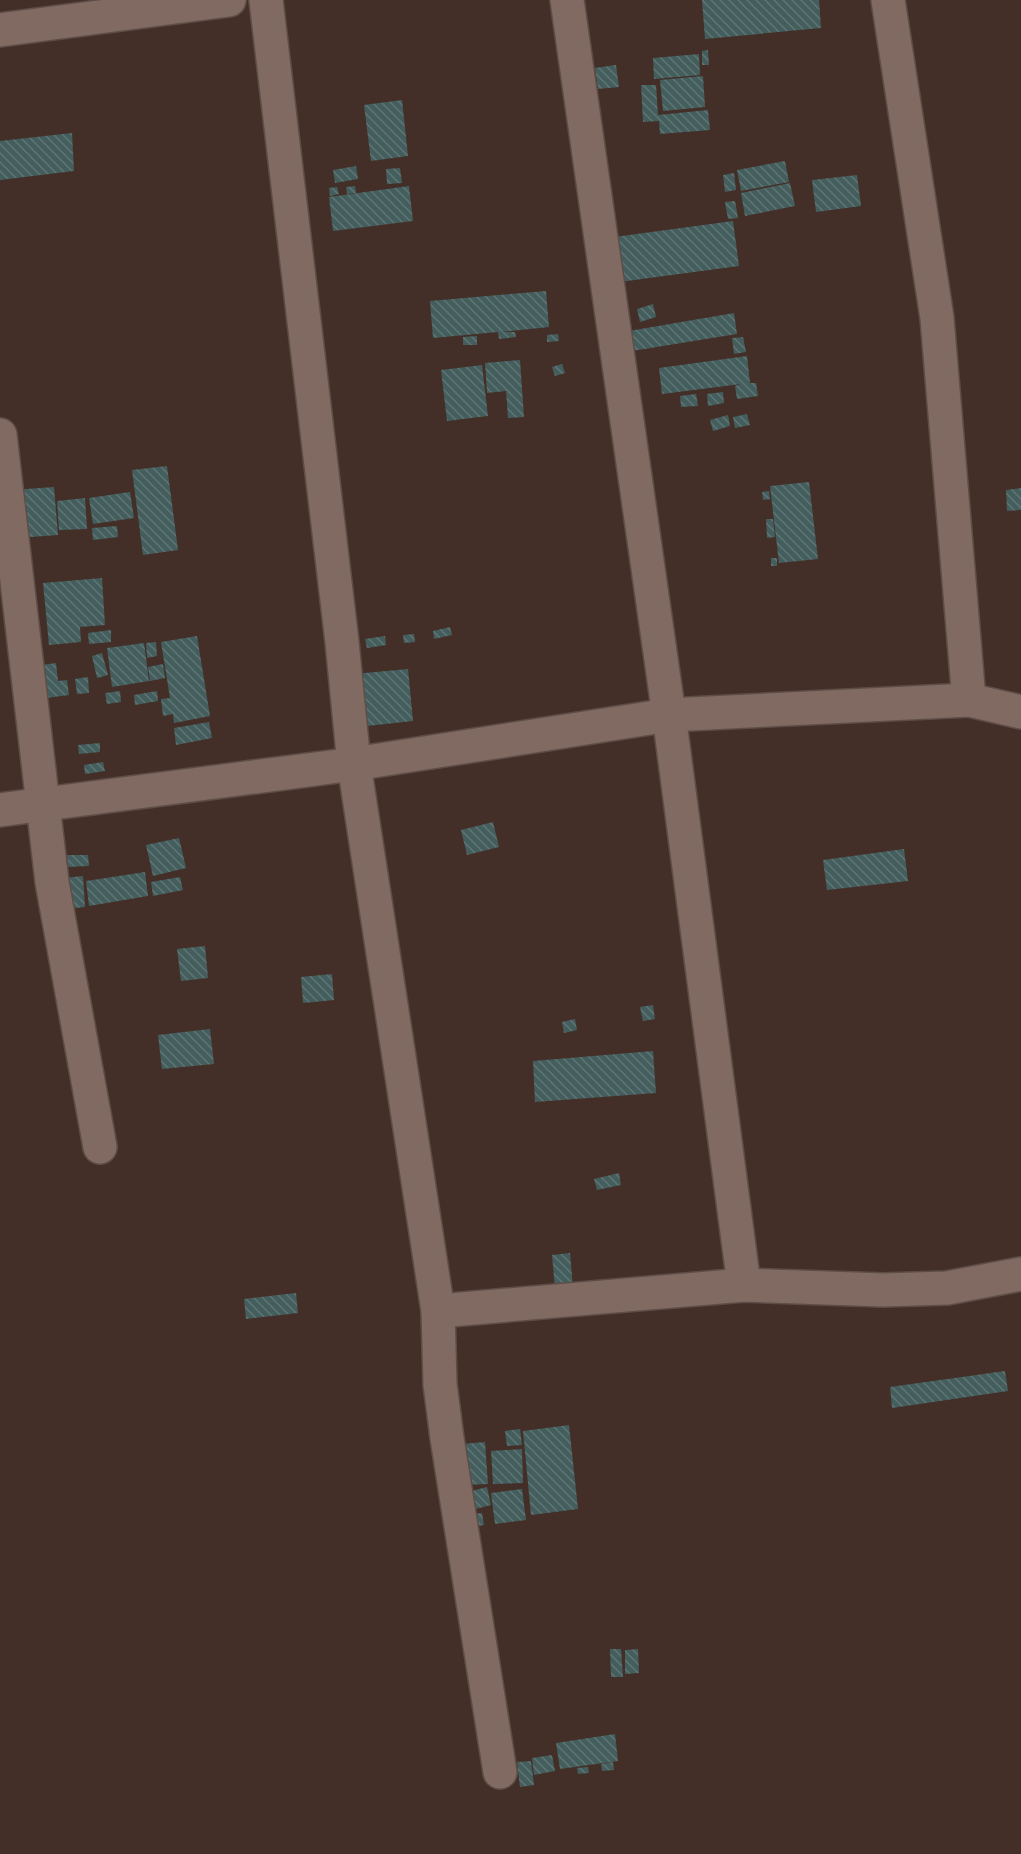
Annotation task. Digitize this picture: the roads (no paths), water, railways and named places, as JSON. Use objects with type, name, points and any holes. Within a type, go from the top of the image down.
[{"type":"street","points":[[0,30],[229,0]]},
{"type":"street","points":[[266,0],[342,642],[354,764],[438,1311],[440,1384],[447,1438],[500,1772]]},
{"type":"street","points":[[567,0],[669,715],[744,1285]]},
{"type":"street","points":[[888,0],[937,318],[969,700]]},
{"type":"street","points":[[0,435],[52,882],[100,1147]]},
{"type":"street","points":[[0,810],[354,764],[669,715],[969,700],[1021,712]]},
{"type":"street","points":[[438,1311],[744,1285],[883,1290],[947,1288],[1021,1274]]}]
